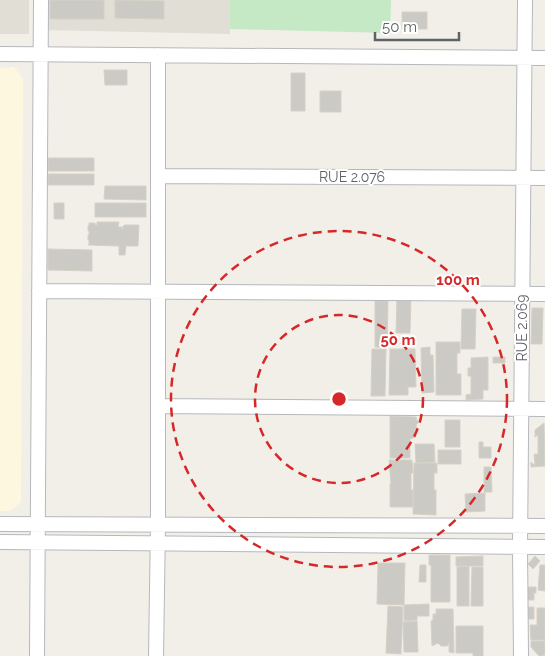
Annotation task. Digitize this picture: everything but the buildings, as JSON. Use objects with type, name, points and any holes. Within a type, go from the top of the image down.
[{"type":"street","points":[[37,656],[40,0]]},
{"type":"street","name":"RUE 2.069","points":[[521,656],[520,526],[525,0]]},
{"type":"street","points":[[0,54],[545,58]]},
{"type":"street","points":[[156,656],[158,544],[158,55]]},
{"type":"street","name":"RUE 2.076","points":[[158,176],[545,178]]},
{"type":"street","points":[[39,291],[545,294]]},
{"type":"street","points":[[158,406],[545,409]]},
{"type":"street","points":[[0,524],[545,526]]},
{"type":"street","points":[[0,542],[545,547]]},
{"type":"shaded area","points":[[0,0],[29,0],[29,34],[0,34]]},
{"type":"shaded area","points":[[45,0],[230,0],[230,34],[45,30]]},
{"type":"shaded area","points":[[14,67],[23,79],[21,502],[10,511],[0,511],[0,68]]},
{"type":"green space","points":[[230,0],[391,0],[390,33],[230,29]]}]
